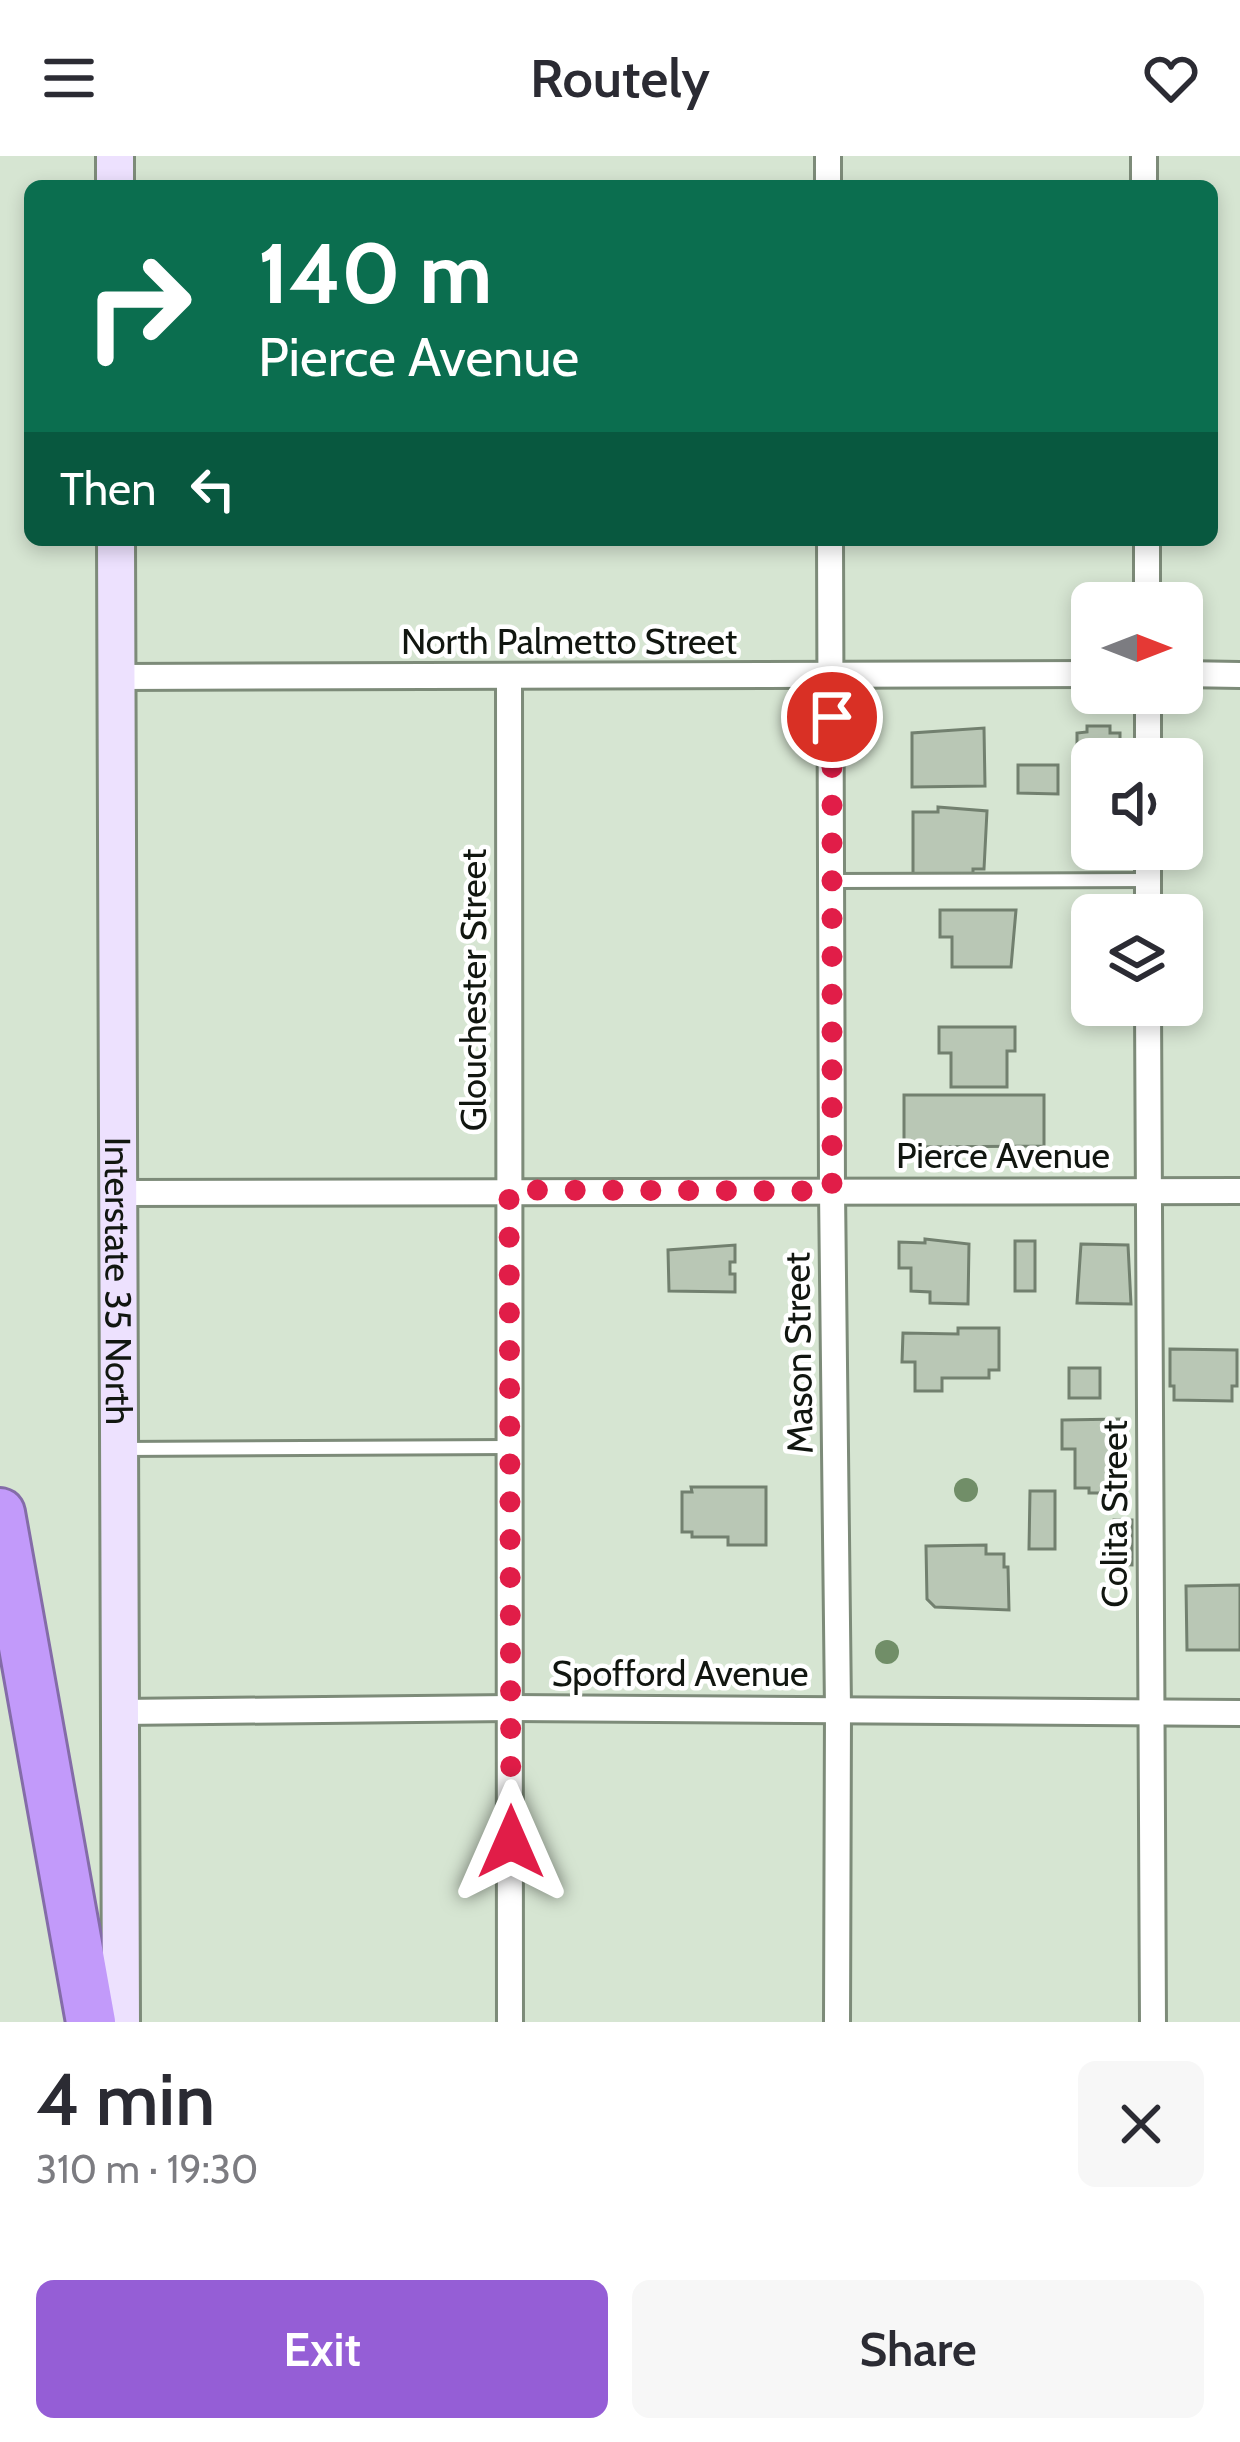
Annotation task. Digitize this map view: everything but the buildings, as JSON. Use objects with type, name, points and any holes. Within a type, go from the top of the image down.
[{"type":"highway","points":[[0,1513],[91,2022]]},
{"type":"main road","name":"Interstate 35 North","points":[[116,546],[121,2022]]},
{"type":"street","name":"Mason Street","points":[[830,546],[837,2022]]},
{"type":"street","points":[[1147,546],[1147,582]]},
{"type":"street","name":"North Palmetto Street","points":[[118,677],[1071,674]]},
{"type":"street","points":[[1203,674],[1240,675]]},
{"type":"street","name":"Glouchester Street","points":[[508,677],[510,2022]]},
{"type":"street","points":[[1148,870],[1148,894]]},
{"type":"street","name":"Colita Street","points":[[1148,1026],[1153,2022]]},
{"type":"street","name":"Pierce Avenue","points":[[118,1192],[1240,1191]]},
{"type":"street","name":"Spofford Avenue","points":[[120,1712],[512,1708],[1240,1713]]},
{"type":"lane","points":[[832,881],[1148,880]]},
{"type":"lane","points":[[119,1448],[511,1447]]},
{"type":"route","points":[[511,1842],[509,1190],[832,1191],[832,717]]}]
